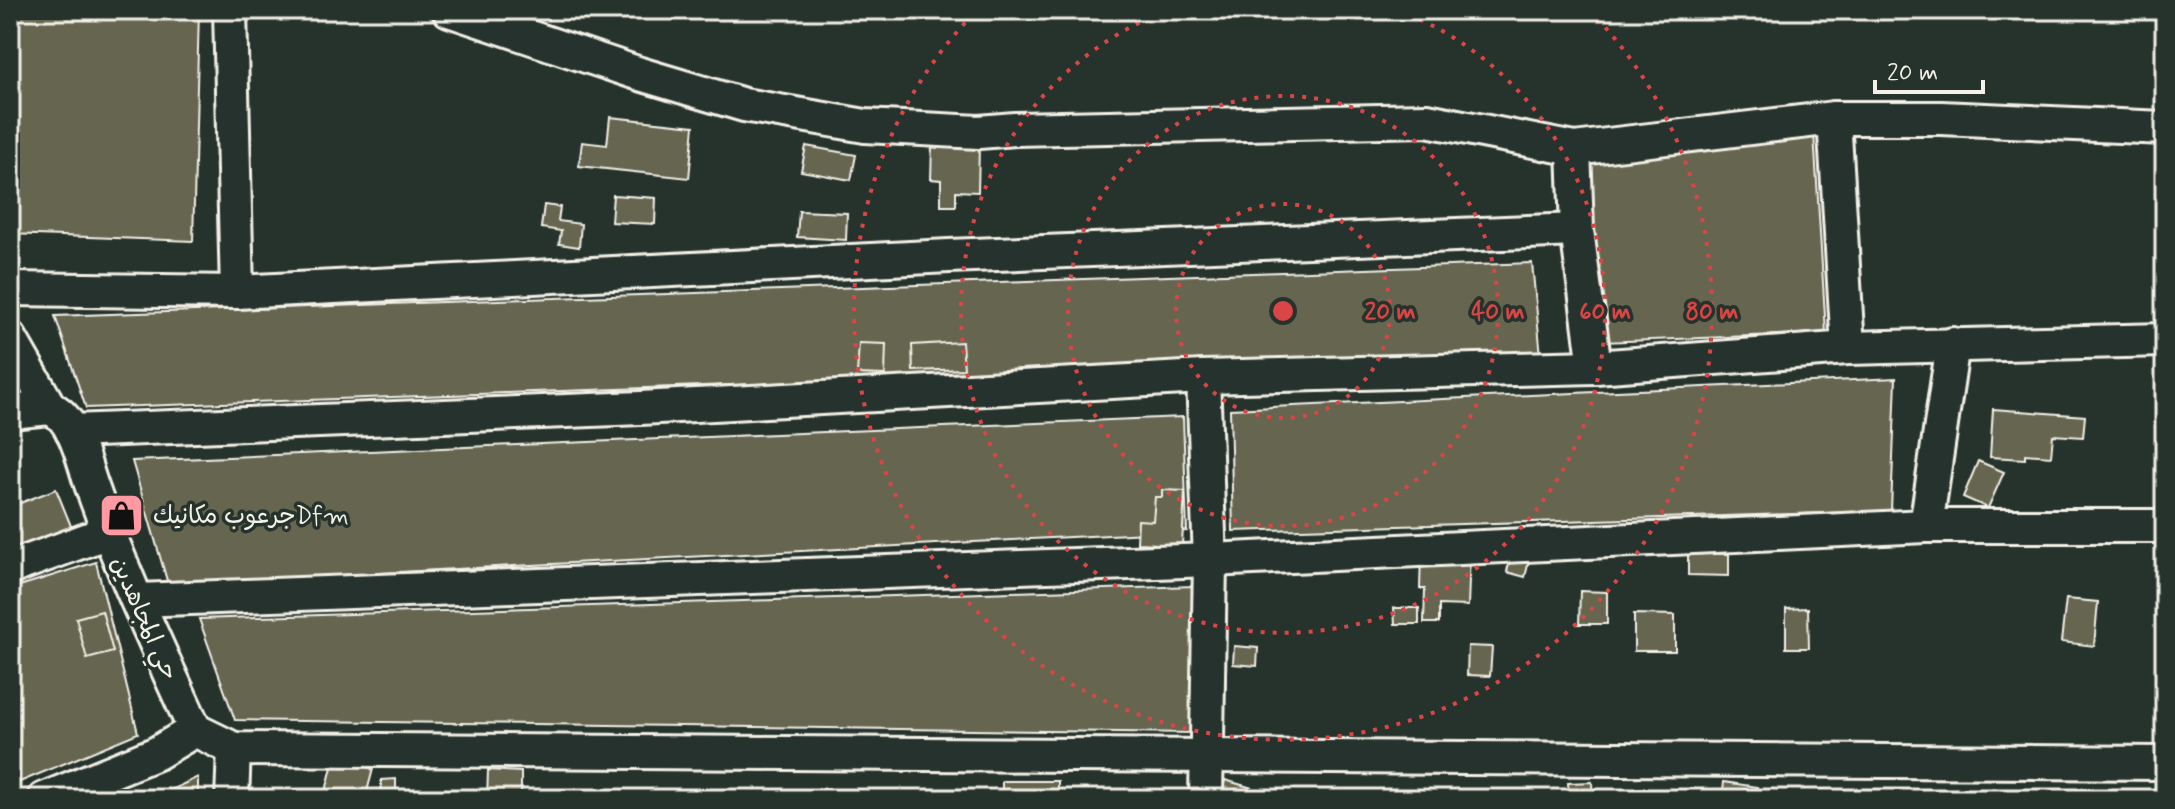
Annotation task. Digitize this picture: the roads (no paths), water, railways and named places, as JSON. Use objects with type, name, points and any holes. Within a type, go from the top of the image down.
[{"type":"street","points":[[230,10],[237,292]]},
{"type":"street","points":[[449,10],[717,99],[865,126],[979,132],[1427,120],[1574,149],[1834,118],[1941,118],[2165,128]]},
{"type":"street","points":[[1834,118],[1848,348]]},
{"type":"street","points":[[1574,149],[1577,230],[1595,367]]},
{"type":"street","points":[[10,289],[237,292],[949,256],[1577,230]]},
{"type":"street","name":"حي المجاهدين","points":[[10,338],[50,408],[56,410],[72,431],[108,532],[195,730]]},
{"type":"street","points":[[72,431],[641,408],[1203,377],[1595,367],[1848,348],[2165,340]]},
{"type":"street","points":[[1926,526],[1953,344]]},
{"type":"street","points":[[1203,377],[1210,560],[1206,799]]},
{"type":"street","points":[[10,412],[50,408]]},
{"type":"street","points":[[137,600],[1210,560],[1926,526],[2165,526]]},
{"type":"street","points":[[10,568],[108,532]]},
{"type":"street","points":[[44,799],[157,753],[195,730],[234,749],[2165,763]]},
{"type":"street","points":[[232,799],[234,749]]},
{"type":"place","name":"جرعوب مكانيكDfm","points":[[122,515]]}]
